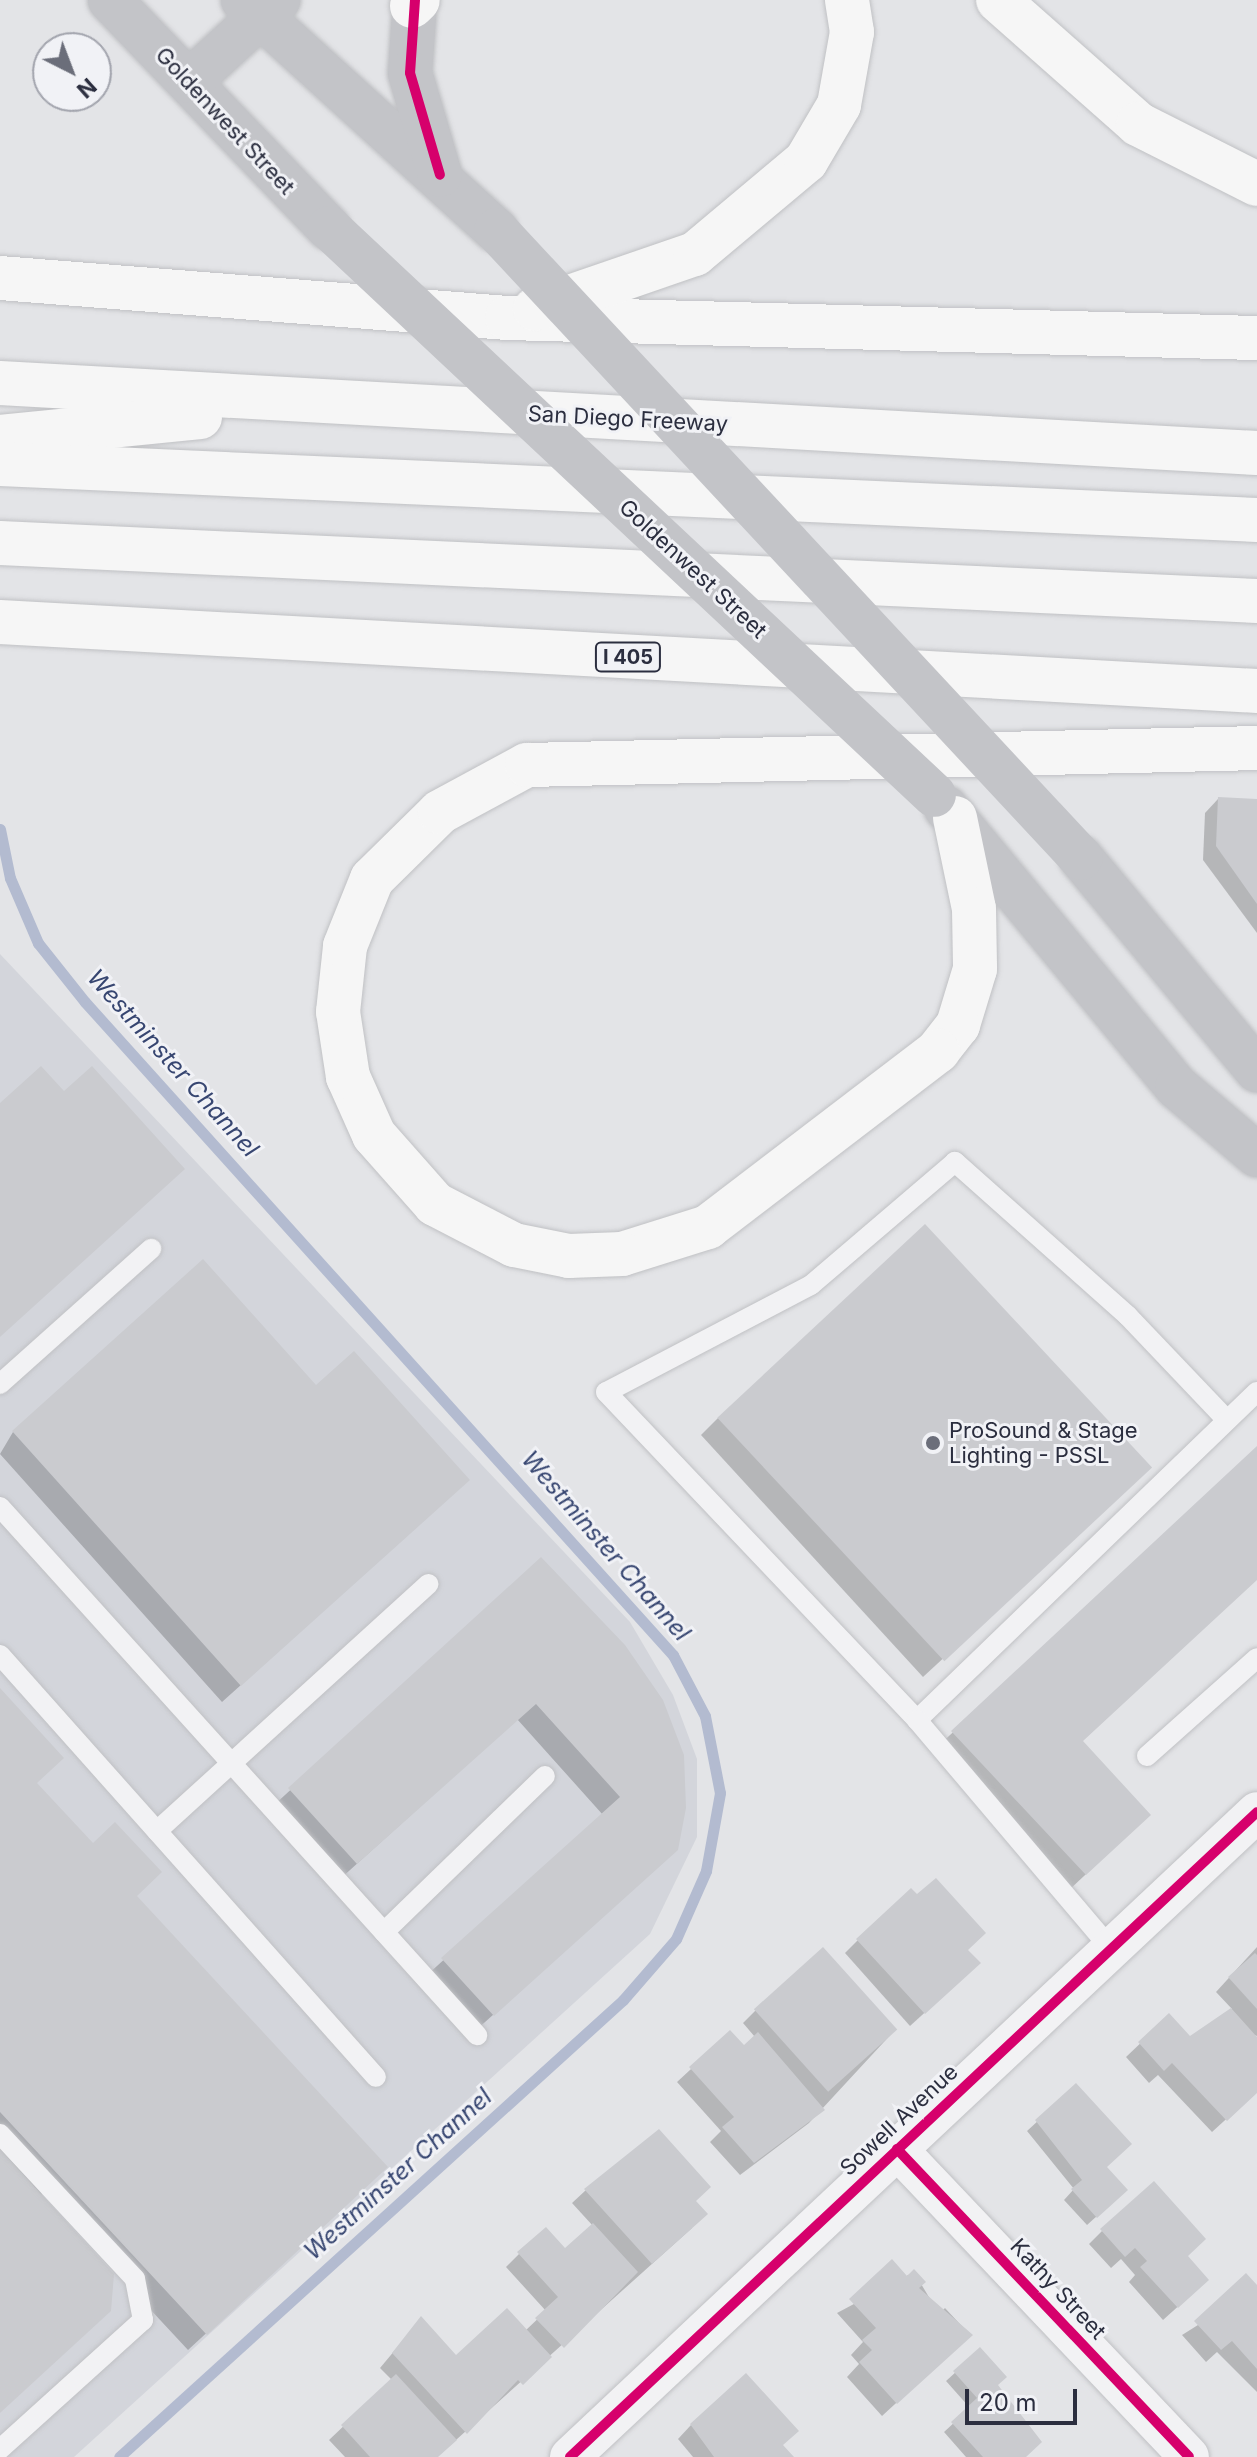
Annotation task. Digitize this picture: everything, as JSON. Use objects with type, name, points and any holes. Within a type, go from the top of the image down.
[{"type":"highway","points":[[507,318],[695,254],[761,205],[806,161],[839,105],[852,32],[847,0]]},
{"type":"highway","points":[[998,0],[1138,124],[1257,184]]},
{"type":"highway","points":[[0,278],[507,318],[1257,338]]},
{"type":"highway","name":"San Diego Freeway","points":[[0,383],[1257,453]]},
{"type":"highway","points":[[0,437],[330,403]]},
{"type":"highway","points":[[0,464],[1257,520]]},
{"type":"highway","points":[[0,543],[1257,601]]},
{"type":"highway","name":"I 405","points":[[0,622],[1257,691]]},
{"type":"highway","points":[[944,806],[974,909],[975,969],[958,1025],[938,1051],[708,1227],[622,1254],[569,1256],[514,1245],[435,1204],[374,1135],[348,1077],[338,1012],[345,946],[372,879],[440,812],[527,765],[1257,748]]},
{"type":"main road","name":"Goldenwest Street","points":[[110,0],[329,228],[944,806],[1177,1087],[1257,1155]]},
{"type":"main road","points":[[415,2],[410,73],[440,175]]},
{"type":"main road","points":[[190,81],[260,6],[496,230],[1081,858],[1257,1070]]},
{"type":"street","name":"Sowell Avenue","points":[[575,2455],[1257,1812]]},
{"type":"street","name":"Kathy Street","points":[[897,2149],[1189,2457]]},
{"type":"lane","points":[[1111,1949],[917,1720],[606,1392],[811,1285],[955,1162],[1128,1316],[1225,1418]]},
{"type":"lane","points":[[0,1384],[151,1249]]},
{"type":"lane","points":[[917,1720],[1225,1418],[1257,1392]]},
{"type":"lane","points":[[0,1507],[477,2035]]},
{"type":"lane","points":[[157,1831],[428,1584]]},
{"type":"lane","points":[[0,1655],[376,2077]]},
{"type":"lane","points":[[1147,1756],[1257,1658]]},
{"type":"lane","points":[[384,1932],[545,1776]]},
{"type":"lane","points":[[0,2134],[135,2279],[143,2320],[0,2449]]},
{"type":"shaded area","points":[[0,954],[630,1622],[673,1695],[697,1759],[697,1837],[650,1934],[74,2457],[0,2457]]},
{"type":"building","points":[[1218,797],[1257,799],[1257,904],[1216,846]]},
{"type":"building","points":[[41,1066],[64,1091],[92,1066],[185,1169],[0,1337],[0,1103]]},
{"type":"building","name":"ProSound & Stage Lighting - PSSL","points":[[925,1224],[1152,1468],[944,1661],[717,1418]]},
{"type":"building","points":[[203,1259],[316,1385],[354,1351],[470,1480],[241,1686],[12,1431]]},
{"type":"building","points":[[1257,1446],[1257,1580],[1083,1741],[1151,1815],[1086,1875],[951,1731]]},
{"type":"building","points":[[541,1557],[625,1645],[663,1700],[684,1755],[686,1808],[678,1850],[494,2016],[441,1958],[620,1797],[536,1704],[357,1864],[288,1788]]},
{"type":"building","points":[[0,1688],[64,1758],[37,1783],[93,1843],[115,1822],[162,1872],[137,1896],[388,2167],[207,2335],[0,2112]]},
{"type":"building","points":[[936,1878],[986,1933],[968,1950],[981,1963],[925,2014],[856,1939],[911,1888],[917,1894]]},
{"type":"building","points":[[823,1947],[897,2029],[828,2092],[754,2009]]},
{"type":"building","points":[[1255,1953],[1257,1955],[1257,2009],[1228,1977]]},
{"type":"building","points":[[1231,2008],[1257,2037],[1257,2093],[1227,2121],[1172,2063],[1164,2071],[1138,2042],[1169,2013],[1190,2036]]},
{"type":"building","points":[[730,2030],[744,2045],[758,2032],[825,2110],[754,2163],[722,2127],[734,2117],[689,2067]]},
{"type":"building","points":[[1076,2083],[1132,2144],[1107,2167],[1128,2190],[1097,2218],[1071,2189],[1082,2180],[1035,2120]]},
{"type":"building","points":[[659,2129],[711,2187],[696,2201],[708,2214],[652,2264],[584,2189]]},
{"type":"building","points":[[0,2149],[114,2274],[111,2311],[0,2413]]},
{"type":"building","points":[[1154,2181],[1206,2239],[1188,2256],[1209,2280],[1178,2308],[1140,2267],[1147,2261],[1135,2248],[1125,2257],[1100,2229]]},
{"type":"building","points":[[593,2223],[638,2272],[564,2348],[535,2318],[558,2297],[517,2252],[546,2227],[565,2248]]},
{"type":"building","points":[[892,2259],[907,2276],[914,2269],[926,2282],[919,2288],[973,2335],[897,2404],[859,2362],[872,2350],[862,2340],[876,2328],[849,2299]]},
{"type":"building","points":[[1246,2273],[1257,2285],[1257,2369],[1232,2341],[1221,2350],[1194,2321]]},
{"type":"building","points":[[507,2308],[552,2357],[523,2385],[518,2380],[467,2434],[392,2353],[421,2316],[456,2355]]},
{"type":"building","points":[[980,2347],[1007,2377],[998,2385],[1042,2442],[1026,2457],[983,2457],[951,2422],[977,2398],[953,2371]]},
{"type":"building","points":[[746,2373],[799,2431],[783,2445],[794,2457],[714,2457],[690,2424]]},
{"type":"building","points":[[396,2374],[457,2440],[438,2457],[370,2457],[341,2425]]},
{"type":"waterway","name":"Westminster Channel","points":[[0,829],[10,878],[38,943],[85,1002],[673,1655],[705,1716],[720,1793],[706,1871],[676,1939],[623,2000],[119,2457]]},
{"type":"cycle path","points":[[415,0],[410,73],[440,175]]},
{"type":"cycle path","points":[[570,2457],[1257,1812]]},
{"type":"cycle path","points":[[897,2149],[1189,2457]]},
{"type":"place","name":"ProSound & Stage Lighting - PSSL","points":[[933,1443]]}]
